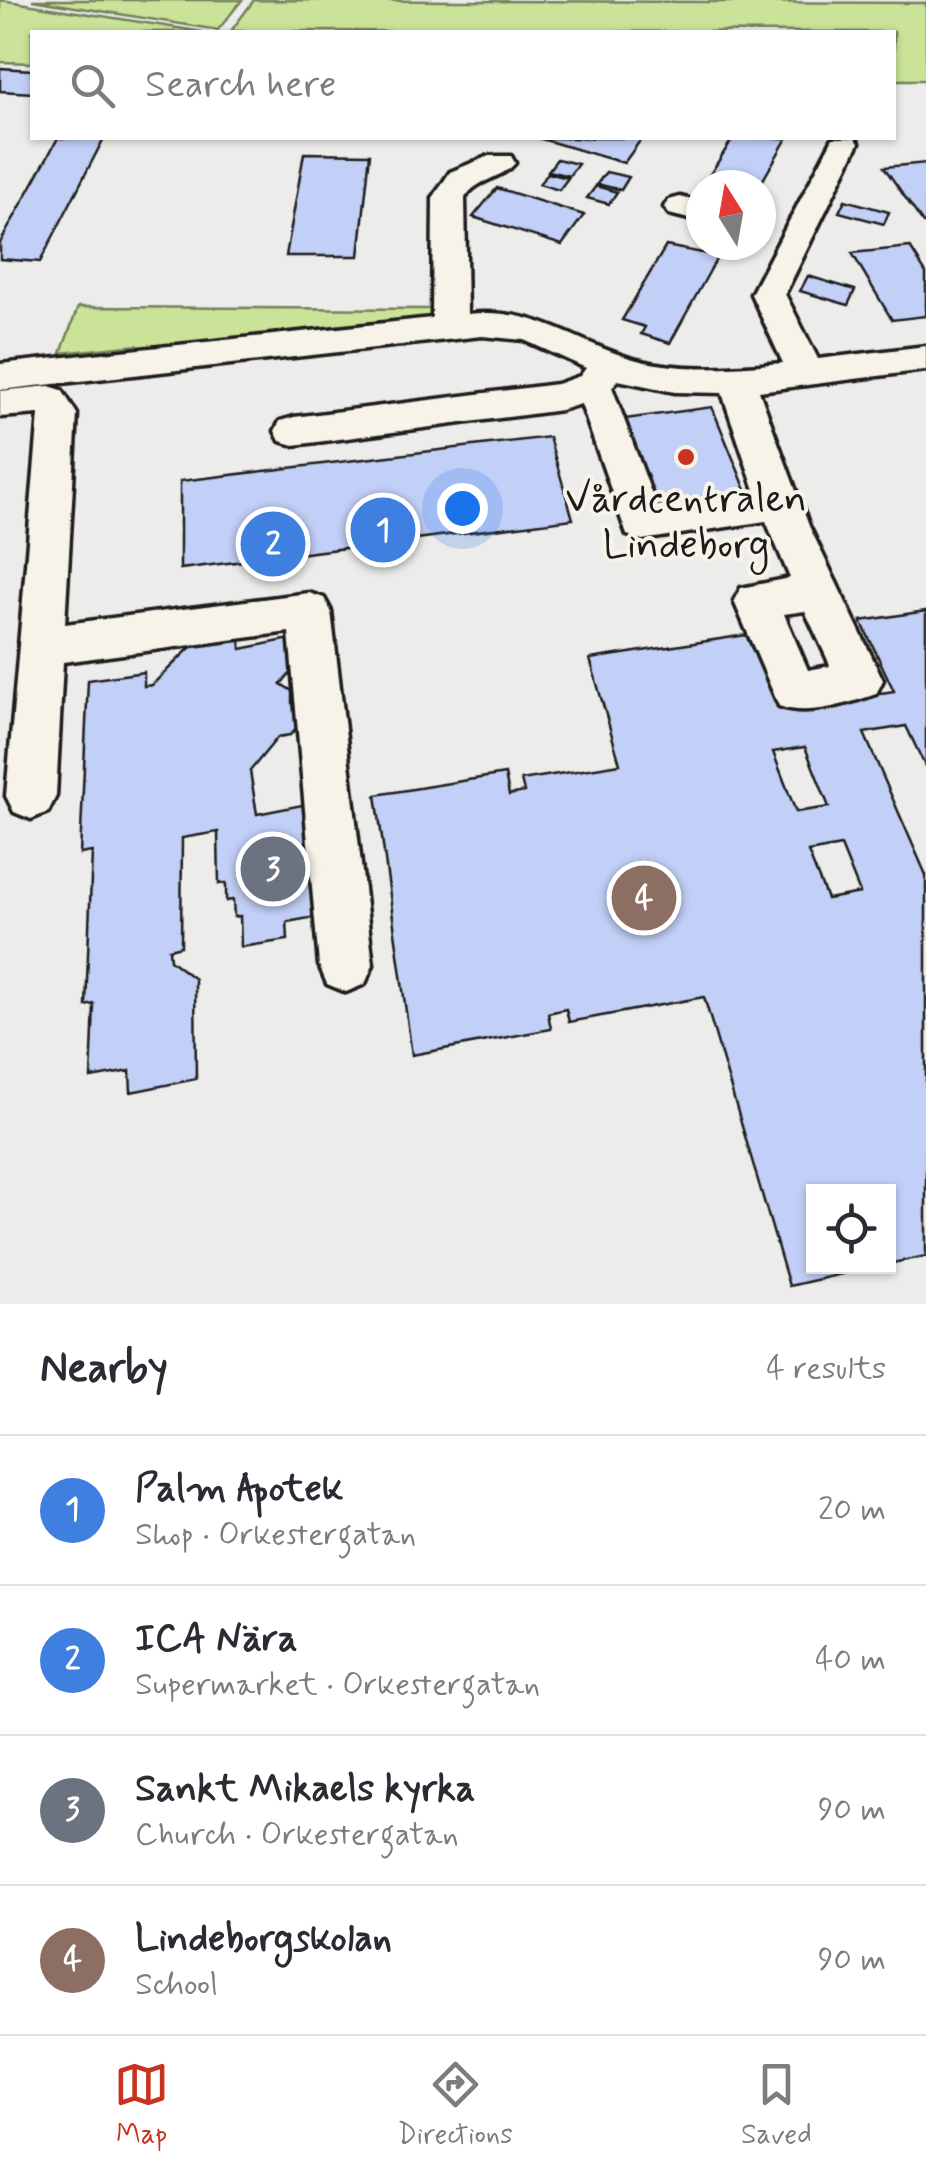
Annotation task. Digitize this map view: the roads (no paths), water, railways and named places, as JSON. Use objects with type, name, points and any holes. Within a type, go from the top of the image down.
[{"type":"street","points":[[806,371],[768,294],[770,282],[844,143]]},
{"type":"street","points":[[450,326],[448,198],[453,187],[466,176],[500,163]]},
{"type":"street","points":[[776,232],[794,237]]},
{"type":"street","points":[[0,378],[450,326],[525,327],[562,339],[602,375],[642,524],[758,508],[779,501]]},
{"type":"street","points":[[294,431],[560,398],[602,375],[641,374],[691,381],[735,379],[926,358]]},
{"type":"street","points":[[735,379],[758,428],[779,501],[819,591]]},
{"type":"street","points":[[0,404],[49,399],[58,408],[31,796]]},
{"type":"street","points":[[44,637],[309,612],[346,965]]},
{"type":"place","name":"Vårdcentralen Lindeborg","points":[[686,457]]},
{"type":"place","name":"Palm Apotek","points":[[383,530]]},
{"type":"place","name":"ICA Nära","points":[[273,544]]},
{"type":"place","name":"Sankt Mikaels kyrka","points":[[273,869]]},
{"type":"place","name":"Lindeborgskolan","points":[[644,898]]}]
